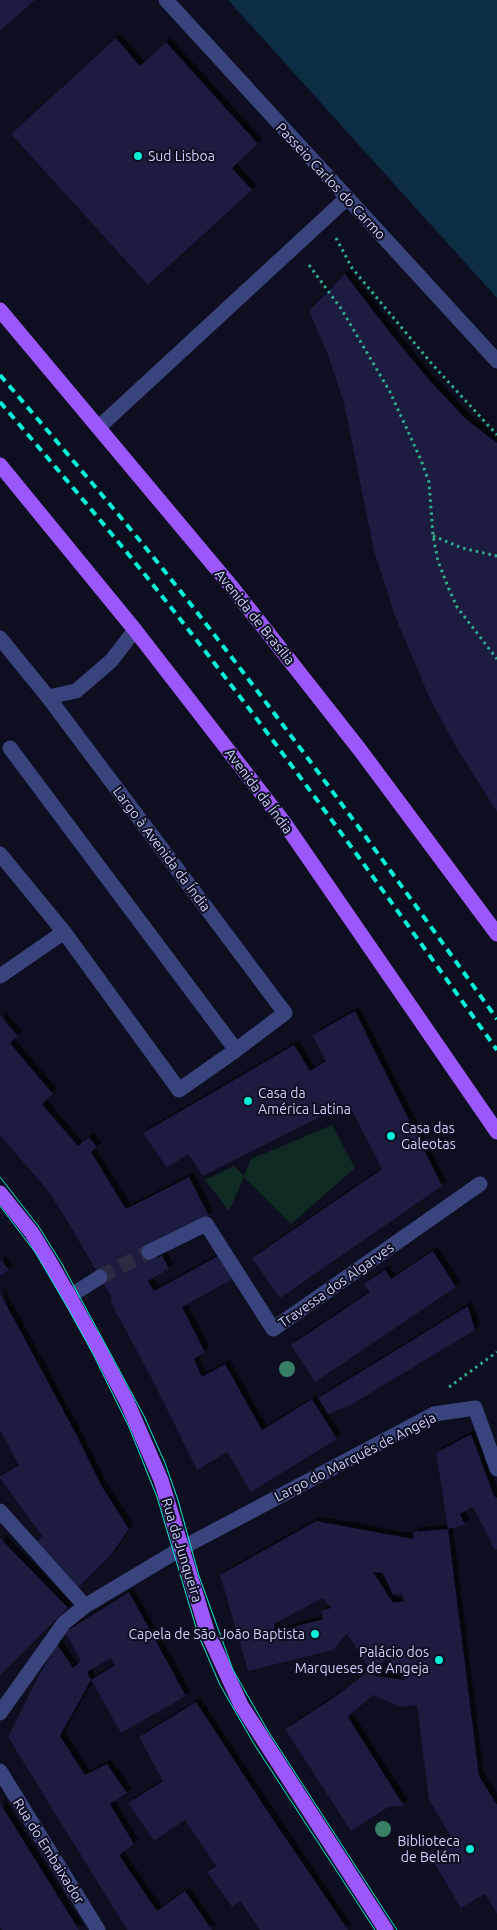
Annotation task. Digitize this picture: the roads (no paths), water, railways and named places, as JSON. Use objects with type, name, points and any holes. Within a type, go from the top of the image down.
[{"type":"main road","name":"Avenida de Brasília","points":[[0,310],[231,586],[360,750],[497,934]]},
{"type":"main road","name":"Avenida da Índia","points":[[0,465],[135,630],[283,821],[497,1132]]},
{"type":"main road","name":"Rua da Junqueira","points":[[0,1193],[32,1233],[70,1296],[106,1362],[150,1451],[161,1480],[207,1631],[241,1705],[386,1930]]},
{"type":"street","name":"Passeio Carlos do Carmo","points":[[166,0],[497,361]]},
{"type":"street","points":[[99,427],[347,198]]},
{"type":"street","points":[[48,697],[76,691],[112,661],[135,630]]},
{"type":"street","name":"Largo à Avenida da Índia","points":[[0,638],[48,697],[285,1013],[179,1090],[64,932],[0,854]]},
{"type":"street","points":[[10,748],[236,1050]]},
{"type":"street","points":[[0,976],[64,932]]},
{"type":"street","name":"Travessa dos Algarves","points":[[149,1252],[206,1224],[273,1329],[480,1184]]},
{"type":"street","points":[[70,1296],[100,1277]]},
{"type":"street","name":"Largo do Marquês de Angeja","points":[[182,1548],[434,1414],[475,1408],[497,1469]]},
{"type":"street","points":[[0,1511],[85,1606]]},
{"type":"street","points":[[0,1713],[64,1623],[85,1606],[182,1548]]},
{"type":"street","name":"Rua do Embaixador","points":[[0,1771],[98,1930]]},
{"type":"water","points":[[228,0],[497,0],[497,298]]},
{"type":"tunnel","points":[[100,1277],[149,1252]]},
{"type":"tram line","points":[[0,1177],[39,1227],[62,1264],[144,1416],[165,1463],[178,1500],[199,1576],[233,1670],[268,1731],[397,1930]]},
{"type":"tram line","points":[[0,1206],[35,1252],[69,1310],[129,1427],[157,1497],[198,1634],[220,1685],[254,1744],[375,1930]]},
{"type":"railway","points":[[0,375],[131,529],[206,624],[426,919],[497,1019]]},
{"type":"railway","points":[[0,402],[121,545],[230,684],[346,840],[497,1050]]},
{"type":"place","name":"Sud Lisboa","points":[[138,156]]},
{"type":"place","name":"Casa da América Latina","points":[[248,1101]]},
{"type":"place","name":"Casa das Galeotas","points":[[391,1136]]},
{"type":"place","name":"Capela de São João Baptista","points":[[315,1634]]},
{"type":"place","name":"Palácio dos Marqueses de Angeja","points":[[439,1660]]},
{"type":"place","name":"Biblioteca de Belém","points":[[470,1849]]}]
